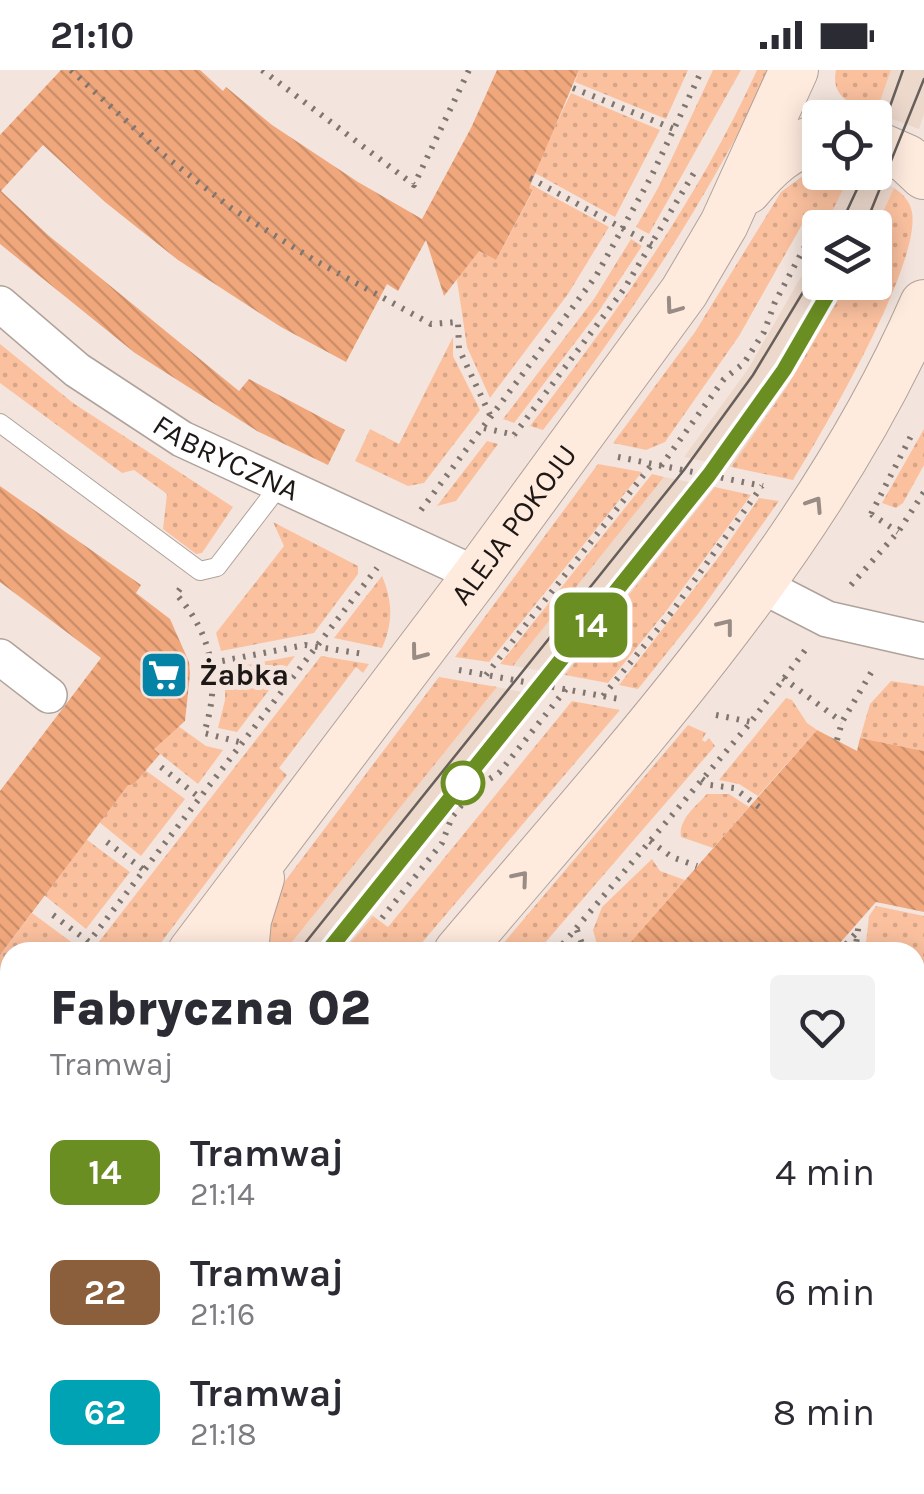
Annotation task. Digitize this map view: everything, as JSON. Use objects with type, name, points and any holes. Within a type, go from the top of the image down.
[{"type":"main road","name":"ALEJA POKOJU","points":[[200,942],[477,575],[684,292],[724,224],[794,70]]},
{"type":"main road","points":[[724,224],[746,191],[770,166],[802,144]]},
{"type":"main road","points":[[892,152],[907,158],[924,176]]},
{"type":"main road","points":[[466,942],[759,584],[820,499],[857,436],[923,304]]},
{"type":"main road","points":[[245,942],[255,890],[284,830]]},
{"type":"street","name":"FABRYCZNA","points":[[0,304],[78,370],[182,439],[477,575]]},
{"type":"street","points":[[759,584],[827,618],[924,641]]},
{"type":"street","points":[[0,657],[49,694]]},
{"type":"lane","points":[[0,423],[205,572],[217,567],[278,486]]},
{"type":"path","points":[[70,70],[160,152],[231,208],[314,260],[431,324],[458,322],[460,349],[492,417]]},
{"type":"path","points":[[262,70],[414,185],[469,70]]},
{"type":"path","points":[[426,504],[578,303],[622,228],[702,70]]},
{"type":"path","points":[[572,88],[674,129]]},
{"type":"path","points":[[514,435],[594,331],[653,244],[705,155]]},
{"type":"path","points":[[530,178],[653,244]]},
{"type":"path","points":[[486,675],[724,379],[744,363],[764,332],[802,252]]},
{"type":"path","points":[[483,428],[525,437]]},
{"type":"path","points":[[872,514],[915,428]]},
{"type":"path","points":[[608,454],[779,490]]},
{"type":"path","points":[[603,696],[671,613],[762,486]]},
{"type":"path","points":[[853,583],[898,532],[924,492]]},
{"type":"path","points":[[862,510],[898,532]]},
{"type":"path","points":[[195,568],[176,594],[196,618],[209,647],[213,693],[204,733],[243,743]]},
{"type":"path","points":[[53,915],[89,942],[377,569]]},
{"type":"path","points":[[212,663],[305,645],[376,656]]},
{"type":"path","points":[[565,942],[752,722],[802,655]]},
{"type":"path","points":[[837,740],[842,722],[875,666]]},
{"type":"path","points":[[443,668],[628,701]]},
{"type":"path","points":[[782,678],[842,722]]},
{"type":"path","points":[[382,918],[442,843],[452,817],[475,788],[499,772],[566,689]]},
{"type":"path","points":[[710,715],[725,714],[752,722]]},
{"type":"path","points":[[161,767],[200,798]]},
{"type":"path","points":[[702,780],[738,790],[759,807]]},
{"type":"path","points":[[107,842],[144,870]]},
{"type":"path","points":[[650,842],[672,857],[697,866]]},
{"type":"path","points":[[847,942],[859,926],[857,942]]},
{"type":"path","points":[[577,929],[582,942]]},
{"type":"shaded area","points":[[579,70],[688,70],[666,119],[575,82]]},
{"type":"shaded area","points":[[713,70],[741,70],[649,234],[636,227]]},
{"type":"shaded area","points":[[757,70],[771,70],[721,165],[666,256],[543,430],[530,426],[654,254],[709,164]]},
{"type":"shaded area","points":[[836,70],[891,70],[881,100],[847,100],[840,94]]},
{"type":"shaded area","points":[[891,70],[924,70],[924,114],[919,129],[892,119],[892,100],[881,100]]},
{"type":"shaded area","points":[[571,93],[660,130],[615,217],[533,172]]},
{"type":"shaded area","points":[[802,176],[802,190],[843,190],[833,210],[802,210],[802,225],[739,336],[665,442],[646,450],[613,443],[695,332],[781,192]]},
{"type":"shaded area","points":[[528,183],[609,227],[568,294],[490,398],[467,347],[457,280],[473,248],[496,260],[533,191],[526,186]]},
{"type":"shaded area","points":[[894,188],[884,210],[833,210],[843,190]]},
{"type":"shaded area","points":[[894,188],[906,198],[912,212],[911,237],[892,292],[892,210],[884,210]]},
{"type":"shaded area","points":[[631,239],[642,246],[599,311],[514,423],[503,419],[594,299]]},
{"type":"shaded area","points":[[802,275],[802,300],[838,300],[786,388],[731,467],[684,457],[748,369]]},
{"type":"shaded area","points":[[838,300],[889,300],[846,388],[793,480],[731,467],[786,388]]},
{"type":"shaded area","points":[[453,337],[453,356],[480,410],[424,483],[408,486],[355,461],[370,429],[399,444]]},
{"type":"shaded area","points":[[0,344],[73,403],[233,507],[202,553],[196,554],[163,529],[167,494],[134,470],[122,473],[0,383]]},
{"type":"shaded area","points":[[924,429],[924,465],[903,503],[896,508],[882,503]]},
{"type":"shaded area","points":[[487,441],[498,444],[456,501],[437,506]]},
{"type":"shaded area","points":[[598,464],[642,472],[489,662],[455,657]]},
{"type":"shaded area","points":[[652,474],[664,477],[513,666],[500,664]]},
{"type":"shaded area","points":[[664,477],[715,487],[565,675],[513,666]]},
{"type":"shaded area","points":[[715,487],[751,495],[667,610],[608,683],[565,675]]},
{"type":"shaded area","points":[[759,498],[779,501],[698,614],[638,689],[619,685],[718,558]]},
{"type":"shaded area","points":[[273,522],[358,566],[358,574],[314,633],[221,651],[216,633],[284,546]]},
{"type":"shaded area","points":[[382,576],[390,612],[382,648],[334,638]]},
{"type":"shaded area","points":[[295,656],[237,732],[218,728],[225,700],[225,669]]},
{"type":"shaded area","points":[[321,656],[369,664],[363,673],[356,667],[279,768],[287,775],[162,942],[99,942]]},
{"type":"shaded area","points":[[439,677],[497,687],[292,942],[262,942],[273,897]]},
{"type":"shaded area","points":[[891,681],[924,686],[924,751],[860,738],[870,704]]},
{"type":"shaded area","points":[[497,687],[543,696],[370,913],[373,916],[351,942],[292,942]]},
{"type":"shaded area","points":[[786,698],[817,730],[758,796],[739,784],[719,780]]},
{"type":"shaded area","points":[[572,701],[620,710],[423,942],[351,942],[373,916],[388,927]]},
{"type":"shaded area","points":[[174,723],[206,746],[223,750],[198,784],[154,749]]},
{"type":"shaded area","points":[[688,725],[706,733],[702,740],[709,738],[715,746],[546,942],[504,942]]},
{"type":"shaded area","points":[[141,767],[185,799],[141,856],[99,822],[128,783],[134,784],[142,774]]},
{"type":"shaded area","points":[[707,794],[729,794],[749,807],[713,848],[681,837],[685,819]]},
{"type":"shaded area","points":[[86,839],[130,872],[86,929],[44,895]]},
{"type":"shaded area","points":[[652,859],[660,871],[685,880],[631,942],[596,942],[593,930],[602,907]]},
{"type":"shaded area","points":[[876,906],[924,916],[924,942],[866,942],[869,916]]},
{"type":"shaded area","points":[[32,913],[71,942],[10,942]]},
{"type":"building","points":[[61,70],[200,70],[272,125],[422,219],[497,70],[579,70],[529,188],[533,190],[496,260],[479,251],[444,296],[426,240],[398,291],[387,284],[346,362],[281,327],[178,260],[105,202],[43,145],[1,191],[48,235],[239,391],[249,379],[345,430],[328,465],[257,431],[135,353],[0,244],[0,135]]},
{"type":"building","points":[[0,486],[141,585],[136,593],[170,619],[189,662],[190,674],[185,721],[154,749],[160,754],[134,784],[128,785],[10,942],[0,942],[0,791],[101,658],[0,582]]},
{"type":"building","points":[[817,730],[857,751],[860,738],[924,751],[924,912],[876,902],[841,942],[631,942]]},
{"type":"tram line","points":[[892,101],[903,70]]},
{"type":"tram line","points":[[871,210],[924,79]]},
{"type":"tram line","points":[[847,210],[857,190]]},
{"type":"tram line","points":[[306,942],[684,470],[753,375],[802,294]]},
{"type":"tram line","points":[[335,942],[709,475],[784,369],[824,300]]},
{"type":"tram line","name":"14","points":[[335,942],[740,435],[825,300]]},
{"type":"place","name":"Żabka","points":[[164,675]]}]
